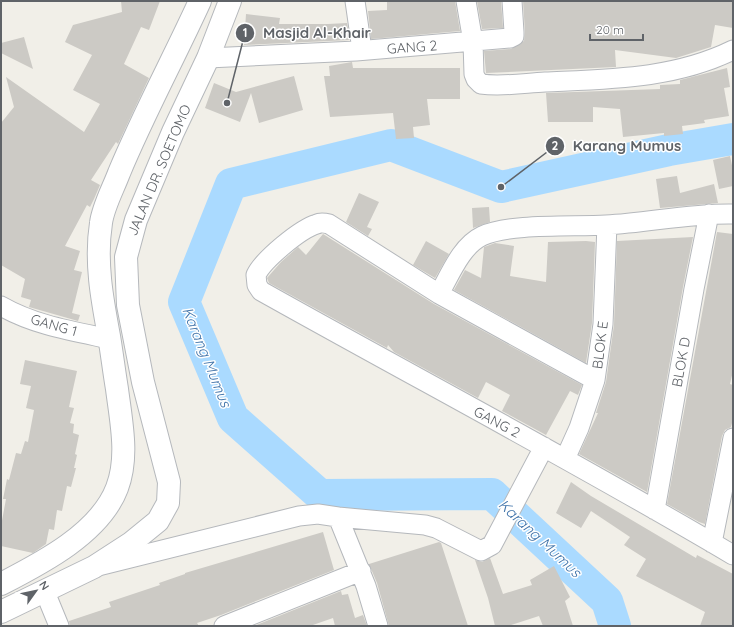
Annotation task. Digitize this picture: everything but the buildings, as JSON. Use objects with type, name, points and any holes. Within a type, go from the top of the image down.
[{"type":"street","points":[[1,584],[58,552],[98,519],[108,506],[117,489],[122,472],[124,453],[110,339],[98,263],[101,221],[127,156],[200,1]]},
{"type":"street","name":"JALAN DR. SOETOMO","points":[[1,612],[94,567],[150,529],[164,511],[168,503],[169,482],[143,382],[128,305],[126,257],[136,220],[173,132],[208,58],[230,1]]},
{"type":"street","points":[[354,1],[362,50]]},
{"type":"street","points":[[466,1],[473,42],[476,79],[481,84],[488,85],[627,78],[680,70],[714,59],[733,50]]},
{"type":"street","name":"GANG 2","points":[[208,58],[362,50],[473,42],[513,37],[512,1]]},
{"type":"street","points":[[595,380],[439,294],[466,250],[482,236],[497,231],[607,225],[709,214],[733,214]]},
{"type":"street","name":"BLOK D","points":[[655,510],[694,289],[709,214]]},
{"type":"street","name":"GANG 2","points":[[439,294],[329,224],[320,223],[309,227],[293,238],[258,271],[256,281],[261,291],[409,374],[540,455],[565,458],[733,555]]},
{"type":"street","name":"BLOK E","points":[[565,458],[579,428],[595,380],[604,302],[607,225]]},
{"type":"street","name":"GANG 1","points":[[1,306],[16,314],[56,327],[110,339]]},
{"type":"street","points":[[712,543],[733,438]]},
{"type":"street","points":[[94,567],[300,516],[318,514],[425,525],[436,528],[481,551],[492,545],[540,455]]},
{"type":"street","points":[[338,516],[360,571],[378,626]]},
{"type":"street","points":[[224,626],[360,571]]},
{"type":"street","points":[[45,592],[59,626]]},
{"type":"waterway","name":"Karang Mumus","points":[[615,626],[607,601],[492,494],[320,495],[233,418],[184,302],[231,184],[391,145],[501,187],[669,150],[733,139]]},
{"type":"place","name":"Masjid Al-Khair","points":[[227,103]]},
{"type":"place","name":"Karang Mumus","points":[[501,187]]}]
